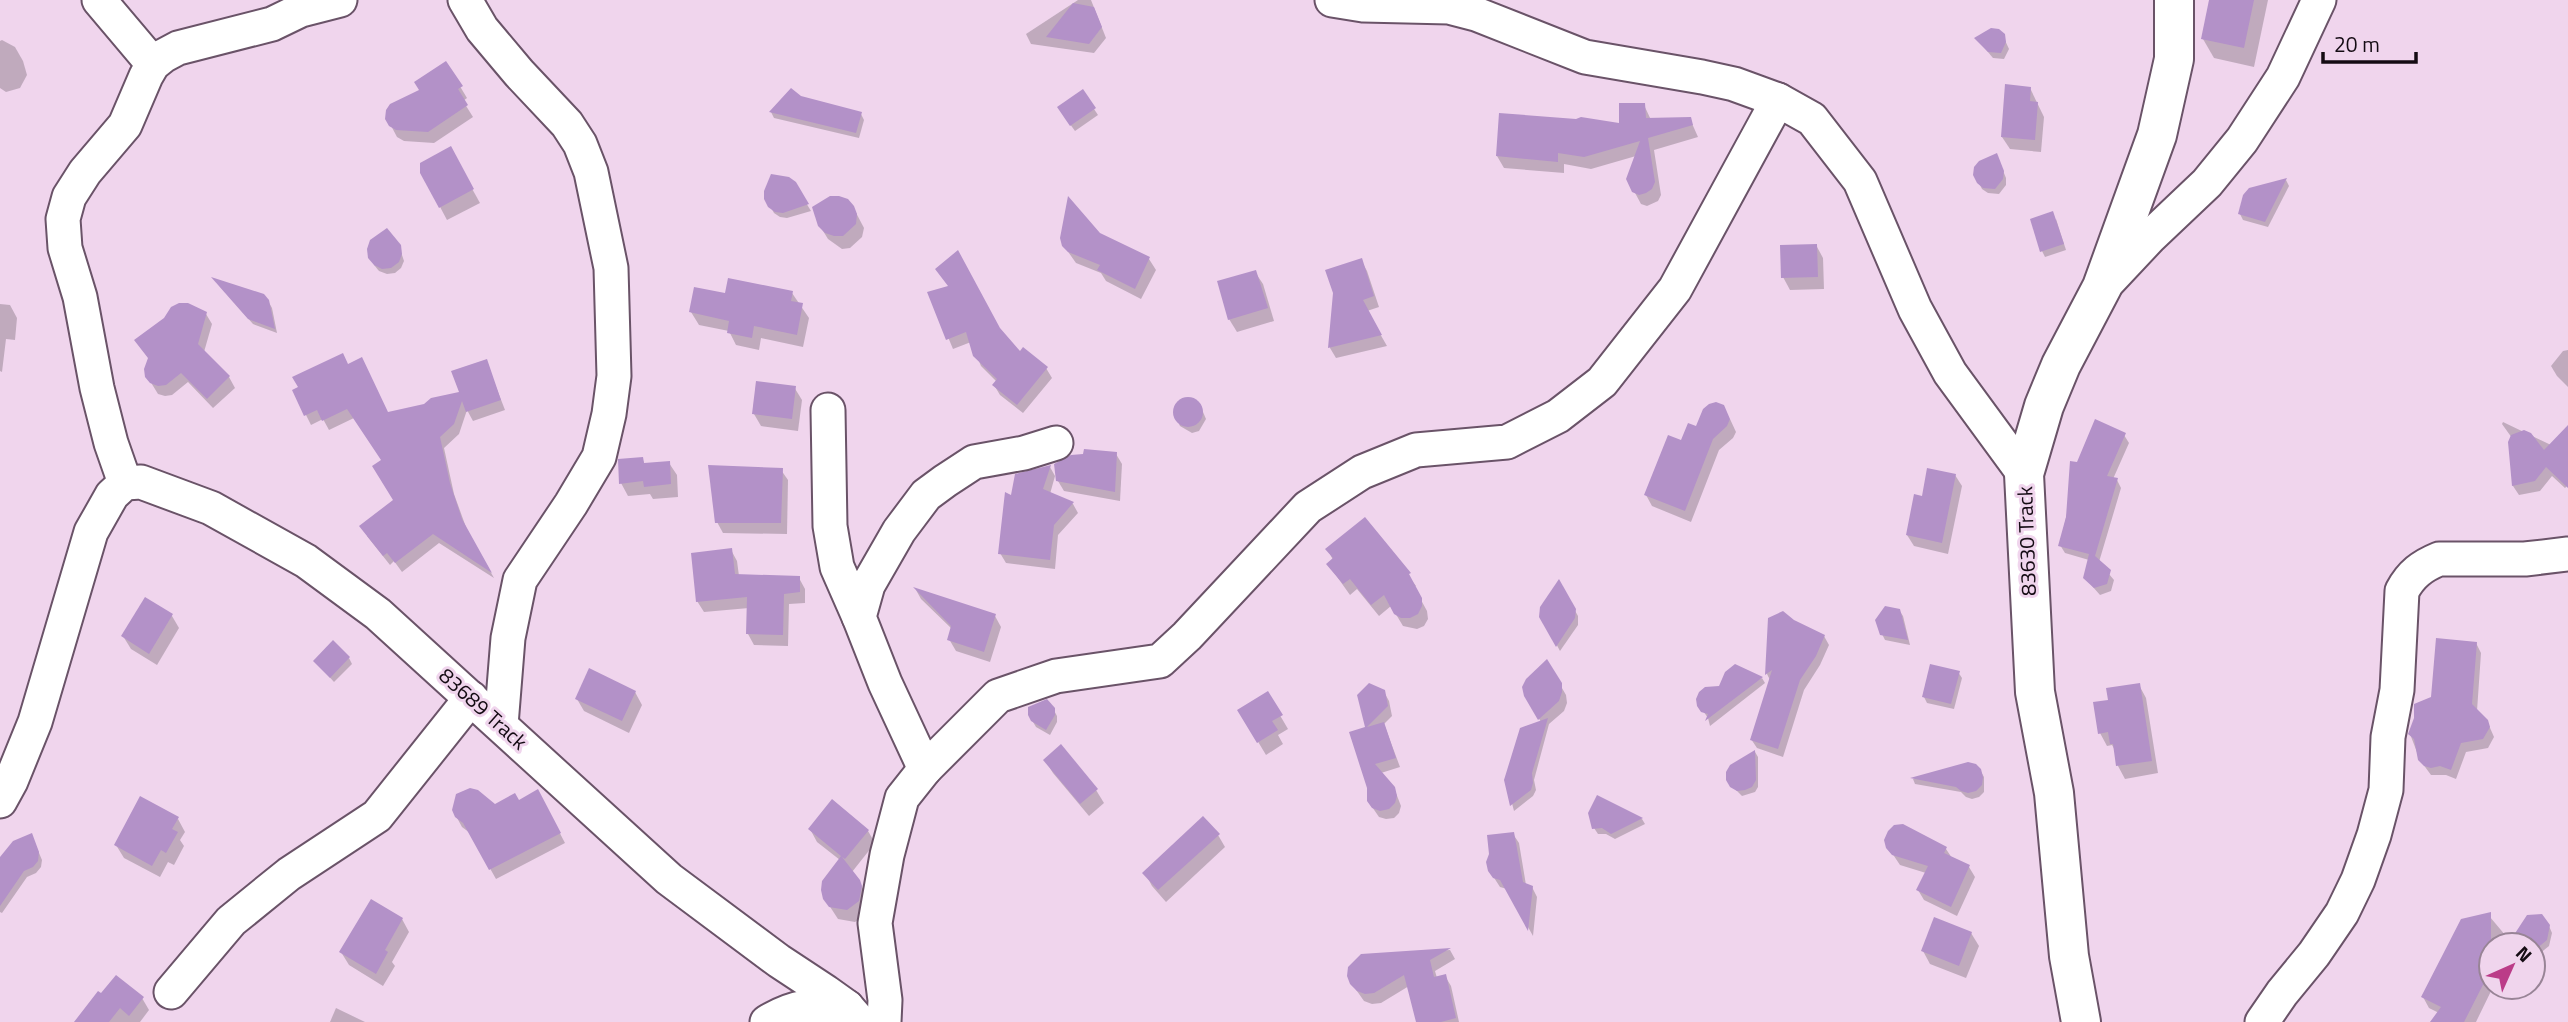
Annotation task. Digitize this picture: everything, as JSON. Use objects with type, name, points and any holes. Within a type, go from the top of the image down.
[{"type":"street","points":[[99,0],[153,64]]},
{"type":"street","points":[[0,801],[35,723],[91,533],[112,495],[125,483],[111,443],[97,388],[80,297],[65,248],[63,219],[69,197],[75,185],[125,125],[153,64],[178,48],[272,24],[301,10],[340,0]]},
{"type":"street","points":[[465,0],[482,29],[567,124],[580,144],[591,172],[611,268],[614,376],[599,457],[558,525],[520,580],[508,638],[501,725]]},
{"type":"street","points":[[1332,0],[1363,5],[1449,6],[1476,13],[1585,57],[1734,84],[1778,100],[1812,119],[1860,181],[1915,309],[1950,373],[2024,474]]},
{"type":"street","name":"83630 Track","points":[[2081,1022],[2069,956],[2054,793],[2035,692],[2024,474],[2044,406],[2061,365],[2102,287],[2157,135],[2174,59],[2174,0]]},
{"type":"street","points":[[2102,287],[2207,183],[2242,140],[2283,77],[2319,0]]},
{"type":"street","points":[[884,1022],[885,1000],[875,923],[887,855],[902,799],[925,768],[998,696],[1056,676],[1160,661],[1187,636],[1308,507],[1362,472],[1416,450],[1507,442],[1569,408],[1602,382],[1675,289],[1778,100]]},
{"type":"street","points":[[828,410],[830,526],[837,567],[885,683],[925,768]]},
{"type":"street","points":[[859,617],[868,585],[899,531],[926,495],[974,462],[1024,453],[1056,443]]},
{"type":"street","name":"83689 Track","points":[[125,483],[141,482],[156,486],[211,508],[306,561],[378,614],[669,878],[853,1015]]},
{"type":"street","points":[[2262,1022],[2342,913],[2358,880],[2374,835],[2386,790],[2388,737],[2397,690],[2402,591],[2407,582],[2426,564],[2439,559],[2525,559],[2568,554]]},
{"type":"street","points":[[171,992],[231,921],[289,874],[377,816],[471,698]]},
{"type":"street","points":[[767,1022],[785,1012],[816,1004],[853,1015]]},
{"type":"building","points":[[2209,0],[2254,0],[2244,48],[2201,39]]},
{"type":"building","points":[[1073,3],[1094,7],[1102,27],[1089,44],[1046,37]]},
{"type":"building","points":[[1991,28],[1999,29],[2005,34],[2006,42],[2001,53],[1988,52],[1974,38]]},
{"type":"building","points":[[446,61],[463,86],[458,89],[468,105],[428,132],[396,130],[389,126],[385,119],[390,104],[419,90],[414,82]]},
{"type":"building","points":[[2005,84],[2031,87],[2030,101],[2038,102],[2035,140],[2001,137]]},
{"type":"building","points":[[791,88],[801,96],[862,112],[856,133],[769,112]]},
{"type":"building","points":[[1083,89],[1096,108],[1070,126],[1057,107]]},
{"type":"building","points":[[1619,103],[1645,103],[1646,118],[1691,117],[1693,125],[1648,138],[1655,182],[1652,189],[1646,193],[1639,195],[1632,192],[1626,179],[1640,141],[1584,157],[1558,153],[1558,162],[1496,156],[1499,113],[1576,119],[1581,117],[1619,123]]},
{"type":"building","points":[[451,146],[474,189],[439,208],[420,173],[420,163]]},
{"type":"building","points":[[1997,153],[2004,171],[2003,179],[1995,189],[1983,188],[1973,175],[1974,167],[1979,161]]},
{"type":"building","points":[[771,174],[789,177],[796,182],[809,204],[783,213],[768,207],[764,191]]},
{"type":"building","points":[[2287,178],[2265,222],[2238,214],[2243,195],[2249,188]]},
{"type":"building","points":[[830,196],[848,199],[857,214],[856,224],[843,236],[825,233],[818,226],[812,207]]},
{"type":"building","points":[[1068,196],[1100,233],[1150,257],[1135,289],[1097,270],[1100,265],[1068,252],[1062,246],[1060,238]]},
{"type":"building","points":[[2053,211],[2064,244],[2040,252],[2030,219]]},
{"type":"building","points":[[387,228],[401,245],[402,254],[399,262],[391,268],[382,269],[368,258],[367,249],[370,240]]},
{"type":"building","points":[[1817,244],[1818,277],[1781,278],[1780,245]]},
{"type":"building","points":[[958,250],[1000,328],[1020,351],[1023,347],[1048,367],[1017,405],[992,385],[997,379],[973,356],[966,332],[946,340],[927,292],[948,286],[935,269]]},
{"type":"building","points":[[1362,258],[1374,296],[1363,300],[1382,335],[1328,348],[1333,293],[1325,270]]},
{"type":"building","points":[[1256,270],[1268,308],[1228,320],[1217,281]]},
{"type":"building","points":[[211,277],[264,294],[269,300],[275,329],[248,319]]},
{"type":"building","points":[[728,278],[793,291],[791,301],[803,303],[797,335],[754,326],[752,338],[727,333],[729,321],[689,312],[694,287],[725,293]]},
{"type":"building","points":[[179,303],[188,303],[207,312],[198,344],[230,376],[207,399],[181,373],[166,385],[150,383],[145,377],[144,369],[148,358],[134,340]]},
{"type":"building","points":[[343,353],[348,364],[362,357],[388,412],[459,392],[451,371],[487,359],[501,400],[466,412],[462,401],[454,424],[440,437],[450,483],[462,519],[492,573],[433,534],[395,563],[387,553],[383,556],[359,526],[393,500],[372,466],[381,460],[347,409],[322,421],[317,410],[304,416],[292,390],[298,387],[292,377]]},
{"type":"building","points":[[756,381],[796,386],[792,419],[752,414]]},
{"type":"building","points":[[1188,397],[1199,401],[1203,412],[1199,423],[1188,427],[1177,423],[1173,412],[1177,401]]},
{"type":"building","points":[[1716,402],[1724,405],[1730,419],[1727,426],[1713,439],[1685,511],[1644,495],[1668,435],[1681,440],[1688,423],[1696,426],[1703,409]]},
{"type":"building","points":[[2095,419],[2126,433],[2107,476],[2118,478],[2095,556],[2111,570],[2107,584],[2094,588],[2083,578],[2089,554],[2058,546],[2066,517],[2070,461],[2077,462]]},
{"type":"building","points":[[2568,425],[2568,488],[2546,467],[2535,481],[2512,486],[2508,442],[2511,435],[2524,430],[2531,433],[2544,450]]},
{"type":"building","points":[[1084,449],[1117,452],[1115,492],[1056,481],[1054,464],[1071,455],[1083,454]]},
{"type":"building","points":[[643,457],[644,463],[670,461],[671,484],[644,487],[643,481],[619,484],[618,459]]},
{"type":"building","points":[[708,465],[783,468],[781,523],[715,523]]},
{"type":"building","points":[[1051,465],[1043,489],[1074,502],[1054,525],[1050,560],[998,554],[1005,492],[1011,495],[1015,474]]},
{"type":"building","points":[[1927,468],[1956,474],[1942,543],[1906,535],[1914,494],[1922,496]]},
{"type":"building","points":[[1365,517],[1411,573],[1409,574],[1422,598],[1422,606],[1418,614],[1410,618],[1401,618],[1394,614],[1384,595],[1371,605],[1350,579],[1343,584],[1326,564],[1333,558],[1325,549]]},
{"type":"building","points":[[732,548],[735,574],[800,576],[800,592],[784,594],[783,635],[746,634],[747,597],[696,602],[691,553]]},
{"type":"building","points":[[1559,579],[1576,609],[1575,618],[1556,647],[1539,617],[1540,607]]},
{"type":"building","points":[[913,587],[996,614],[984,652],[947,640],[951,626]]},
{"type":"building","points":[[145,597],[173,614],[149,654],[121,636]]},
{"type":"building","points":[[1885,606],[1900,609],[1908,640],[1880,635],[1875,620]]},
{"type":"building","points":[[1783,611],[1794,620],[1825,635],[1816,656],[1800,680],[1778,749],[1750,740],[1772,670],[1765,675],[1768,618]]},
{"type":"building","points":[[2436,638],[2477,642],[2472,704],[2488,720],[2490,727],[2483,739],[2461,743],[2451,770],[2440,766],[2424,766],[2418,760],[2414,739],[2408,734],[2414,718],[2414,704],[2431,697]]},
{"type":"building","points":[[333,640],[350,657],[330,678],[313,661]]},
{"type":"building","points":[[1547,659],[1562,683],[1562,692],[1559,701],[1538,720],[1524,696],[1522,687],[1526,679]]},
{"type":"building","points":[[1735,664],[1763,677],[1705,721],[1708,714],[1701,712],[1697,706],[1699,692],[1705,687],[1719,686],[1725,672]]},
{"type":"building","points":[[1930,664],[1960,671],[1951,704],[1922,697]]},
{"type":"building","points":[[589,668],[636,691],[622,721],[575,699]]},
{"type":"building","points":[[1369,683],[1385,690],[1388,706],[1367,727],[1384,722],[1396,758],[1375,764],[1395,787],[1397,796],[1389,809],[1380,811],[1372,808],[1367,801],[1367,788],[1349,732],[1365,727],[1357,695]]},
{"type":"building","points":[[2140,683],[2152,761],[2116,766],[2113,744],[2110,744],[2108,732],[2098,734],[2093,702],[2108,700],[2106,688]]},
{"type":"building","points":[[1268,691],[1283,715],[1272,721],[1278,730],[1257,743],[1237,710]]},
{"type":"building","points":[[1047,699],[1055,708],[1055,715],[1046,730],[1031,721],[1028,707]]},
{"type":"building","points":[[1548,718],[1532,773],[1531,790],[1510,806],[1504,780],[1520,728]]},
{"type":"building","points":[[1061,744],[1098,789],[1080,804],[1043,760]]},
{"type":"building","points":[[1755,750],[1756,780],[1752,787],[1737,791],[1730,787],[1726,772],[1730,765]]},
{"type":"building","points":[[1968,762],[1981,769],[1982,785],[1976,791],[1968,793],[1956,787],[1910,778]]},
{"type":"building","points":[[470,788],[478,790],[495,804],[515,793],[519,800],[538,789],[561,833],[489,870],[463,823],[455,817],[452,810],[456,794]]},
{"type":"building","points":[[1597,795],[1643,818],[1611,834],[1602,828],[1592,829],[1588,813]]},
{"type":"building","points":[[140,796],[179,817],[172,829],[178,832],[166,853],[161,850],[152,866],[114,845]]},
{"type":"building","points":[[832,799],[869,830],[845,859],[842,857],[862,886],[859,901],[847,910],[829,907],[821,890],[822,881],[841,856],[808,829]]},
{"type":"building","points":[[1203,816],[1220,834],[1158,890],[1142,873]]},
{"type":"building","points":[[1903,824],[1947,847],[1944,853],[1970,865],[1951,907],[1916,890],[1928,866],[1892,855],[1886,848],[1884,840],[1888,831],[1894,825]]},
{"type":"building","points":[[1514,832],[1523,882],[1533,886],[1528,931],[1500,880],[1493,878],[1488,871],[1486,862],[1489,854],[1487,835]]},
{"type":"building","points":[[32,833],[39,852],[38,861],[24,871],[0,906],[0,857],[13,841]]},
{"type":"building","points":[[371,899],[403,918],[385,950],[388,952],[376,974],[339,952]]},
{"type":"building","points":[[2491,912],[2491,931],[2477,931],[2477,996],[2464,1022],[2430,1022],[2441,1007],[2421,997],[2461,919]]},
{"type":"building","points":[[2542,914],[2550,925],[2547,940],[2547,931],[2517,931],[2527,915]]},
{"type":"building","points":[[1934,917],[1972,932],[1959,966],[1921,951]]},
{"type":"building","points":[[1451,948],[1430,960],[1434,977],[1446,974],[1456,1018],[1441,1022],[1416,1022],[1404,975],[1374,993],[1365,994],[1350,984],[1347,976],[1348,967],[1361,954]]},
{"type":"building","points":[[116,975],[144,997],[129,1016],[120,1008],[109,1022],[74,1022],[98,991],[101,993]]}]
